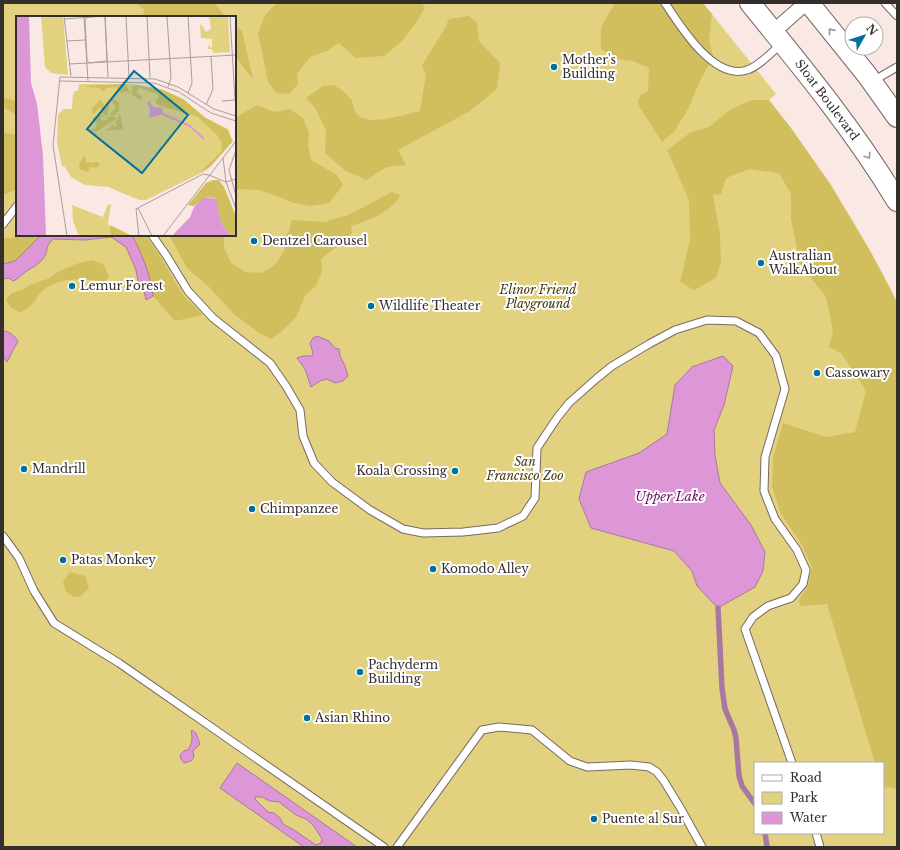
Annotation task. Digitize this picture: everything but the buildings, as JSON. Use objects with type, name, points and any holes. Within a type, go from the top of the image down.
[{"type":"street","name":"Sloat Boulevard","points":[[750,3],[848,126],[897,201]]},
{"type":"street","points":[[778,37],[806,3]]},
{"type":"street","points":[[809,3],[871,82],[897,118]]},
{"type":"lane","points":[[665,3],[680,26],[703,53],[723,68],[733,71],[748,70],[778,37]]},
{"type":"lane","points":[[885,3],[897,16]]},
{"type":"lane","points":[[871,82],[897,67]]},
{"type":"lane","points":[[3,224],[16,207]]},
{"type":"lane","points":[[153,236],[188,291],[213,318],[270,363],[300,410],[303,436],[314,463],[332,482],[370,510],[403,529],[423,533],[463,532],[498,528],[523,516],[535,498],[537,448],[569,403],[612,366],[675,330],[707,320],[736,321],[759,333],[776,356],[785,389],[765,457],[764,491],[775,519],[797,550],[806,570],[803,584],[791,598],[768,606],[753,617],[745,629],[792,762]]},
{"type":"lane","points":[[3,536],[19,558],[34,591],[54,623],[119,663],[384,847]]},
{"type":"lane","points":[[397,847],[482,730],[499,727],[532,730],[570,761],[578,765],[597,768],[631,765],[650,767],[657,772],[664,781],[702,847]]},
{"type":"lane","points":[[816,834],[820,847]]},
{"type":"green space","name":"San Francisco Zoo","points":[[3,3],[703,3],[776,94],[769,100],[805,148],[854,223],[897,302],[897,847],[3,847]]},
{"type":"shaded area","points":[[135,3],[214,3],[225,16],[143,16],[144,9]]},
{"type":"shaded area","points":[[276,3],[421,3],[425,7],[416,23],[402,41],[384,56],[356,58],[339,43],[327,51],[310,57],[297,74],[298,84],[289,94],[276,93],[268,82],[258,33],[265,16]]},
{"type":"shaded area","points":[[615,3],[703,3],[712,14],[709,40],[713,56],[688,109],[674,132],[662,142],[639,106],[638,101],[640,96],[648,91],[649,68],[633,61],[617,59],[601,49],[601,27]]},
{"type":"shaded area","points":[[469,16],[477,23],[479,41],[500,63],[497,89],[470,111],[398,150],[406,165],[387,167],[366,180],[346,171],[325,153],[326,131],[316,109],[306,98],[323,86],[334,85],[351,99],[356,112],[364,119],[380,120],[420,111],[426,74],[422,65],[444,30],[449,19]]},
{"type":"shaded area","points":[[236,27],[242,31],[253,79],[236,57]]},
{"type":"shaded area","points":[[3,99],[16,100],[16,114],[3,107]]},
{"type":"shaded area","points":[[752,100],[769,100],[791,128],[831,185],[871,253],[897,302],[897,789],[884,787],[884,762],[875,762],[827,604],[800,606],[799,600],[808,585],[812,567],[802,545],[781,514],[772,487],[773,458],[783,423],[826,437],[855,432],[866,391],[841,353],[829,347],[833,331],[826,297],[800,264],[791,219],[791,194],[779,173],[749,169],[726,178],[721,194],[713,195],[720,234],[721,263],[716,278],[694,290],[680,282],[690,240],[689,200],[667,150],[691,132],[709,127],[731,109]]},
{"type":"shaded area","points":[[257,105],[274,112],[290,109],[303,118],[309,132],[308,143],[311,160],[337,175],[343,185],[329,203],[310,206],[294,203],[258,190],[236,189],[236,116]]},
{"type":"shaded area","points":[[3,132],[16,135],[16,189],[3,195]]},
{"type":"shaded area","points":[[392,192],[400,195],[397,201],[386,211],[351,226],[352,233],[321,259],[322,272],[315,287],[306,294],[296,317],[281,332],[271,339],[259,333],[235,315],[209,287],[187,268],[170,236],[224,236],[224,248],[231,263],[245,272],[261,273],[275,265],[284,251],[286,235],[289,231],[292,220],[324,222],[348,215]]},
{"type":"shaded area","points":[[17,236],[40,236],[15,261],[3,264],[3,238]]},
{"type":"shaded area","points":[[132,236],[146,236],[160,256],[183,295],[203,315],[175,321],[153,296],[152,285],[142,255]]},
{"type":"shaded area","points":[[92,260],[104,265],[109,276],[105,282],[80,279],[62,281],[47,287],[40,293],[32,304],[21,313],[10,307],[6,299],[12,293],[50,278],[58,272],[76,264]]},
{"type":"shaded area","points":[[70,572],[85,576],[89,588],[81,596],[74,597],[66,592],[63,582]]},
{"type":"water","points":[[40,236],[132,236],[145,264],[153,296],[146,300],[144,291],[138,281],[136,270],[126,247],[111,237],[85,240],[53,239],[48,246],[45,256],[38,264],[13,281],[9,278],[3,279],[3,264],[15,261]]},
{"type":"water","points":[[3,331],[10,333],[18,341],[7,362],[3,356]]},
{"type":"water","points":[[317,336],[329,341],[335,348],[339,349],[340,356],[348,376],[343,381],[335,383],[327,379],[320,381],[311,387],[305,369],[297,358],[312,356],[313,353],[310,343],[313,338]]},
{"type":"water","name":"Upper Lake","points":[[723,356],[733,366],[724,405],[714,430],[715,455],[720,483],[751,525],[765,552],[763,571],[755,587],[718,608],[697,586],[692,571],[674,551],[591,528],[579,499],[586,472],[639,453],[667,434],[675,385],[692,367]]},
{"type":"water","points":[[192,730],[196,733],[200,744],[193,751],[194,757],[191,761],[184,763],[180,755],[189,748],[192,741]]},
{"type":"water","points":[[237,763],[357,847],[304,847],[220,788]],"holes":[[[255,797],[262,797],[270,801],[279,802],[296,815],[306,819],[313,825],[322,839],[321,843],[316,845],[283,824],[280,818],[274,813],[268,812],[255,799]]]},
{"type":"waterway","points":[[718,608],[722,688],[725,709],[736,738],[739,776],[742,786],[754,803]]},
{"type":"waterway","points":[[765,834],[767,847]]},
{"type":"place","name":"Mother's Building","points":[[554,67]]},
{"type":"place","name":"Dentzel Carousel","points":[[254,241]]},
{"type":"place","name":"Australian WalkAbout","points":[[761,263]]},
{"type":"place","name":"Lemur Forest","points":[[72,286]]},
{"type":"place","name":"Wildlife Theater","points":[[371,306]]},
{"type":"place","name":"Cassowary","points":[[817,373]]},
{"type":"place","name":"Mandrill","points":[[24,469]]},
{"type":"place","name":"Koala Crossing","points":[[455,471]]},
{"type":"place","name":"Chimpanzee","points":[[252,509]]},
{"type":"place","name":"Patas Monkey","points":[[63,560]]},
{"type":"place","name":"Komodo Alley","points":[[433,569]]},
{"type":"place","name":"Pachyderm Building","points":[[360,672]]},
{"type":"place","name":"Asian Rhino","points":[[307,718]]},
{"type":"place","name":"Puente al Sur","points":[[594,819]]},
{"type":"park label","name":"Elinor Friend Playground","points":[[538,297]]}]
